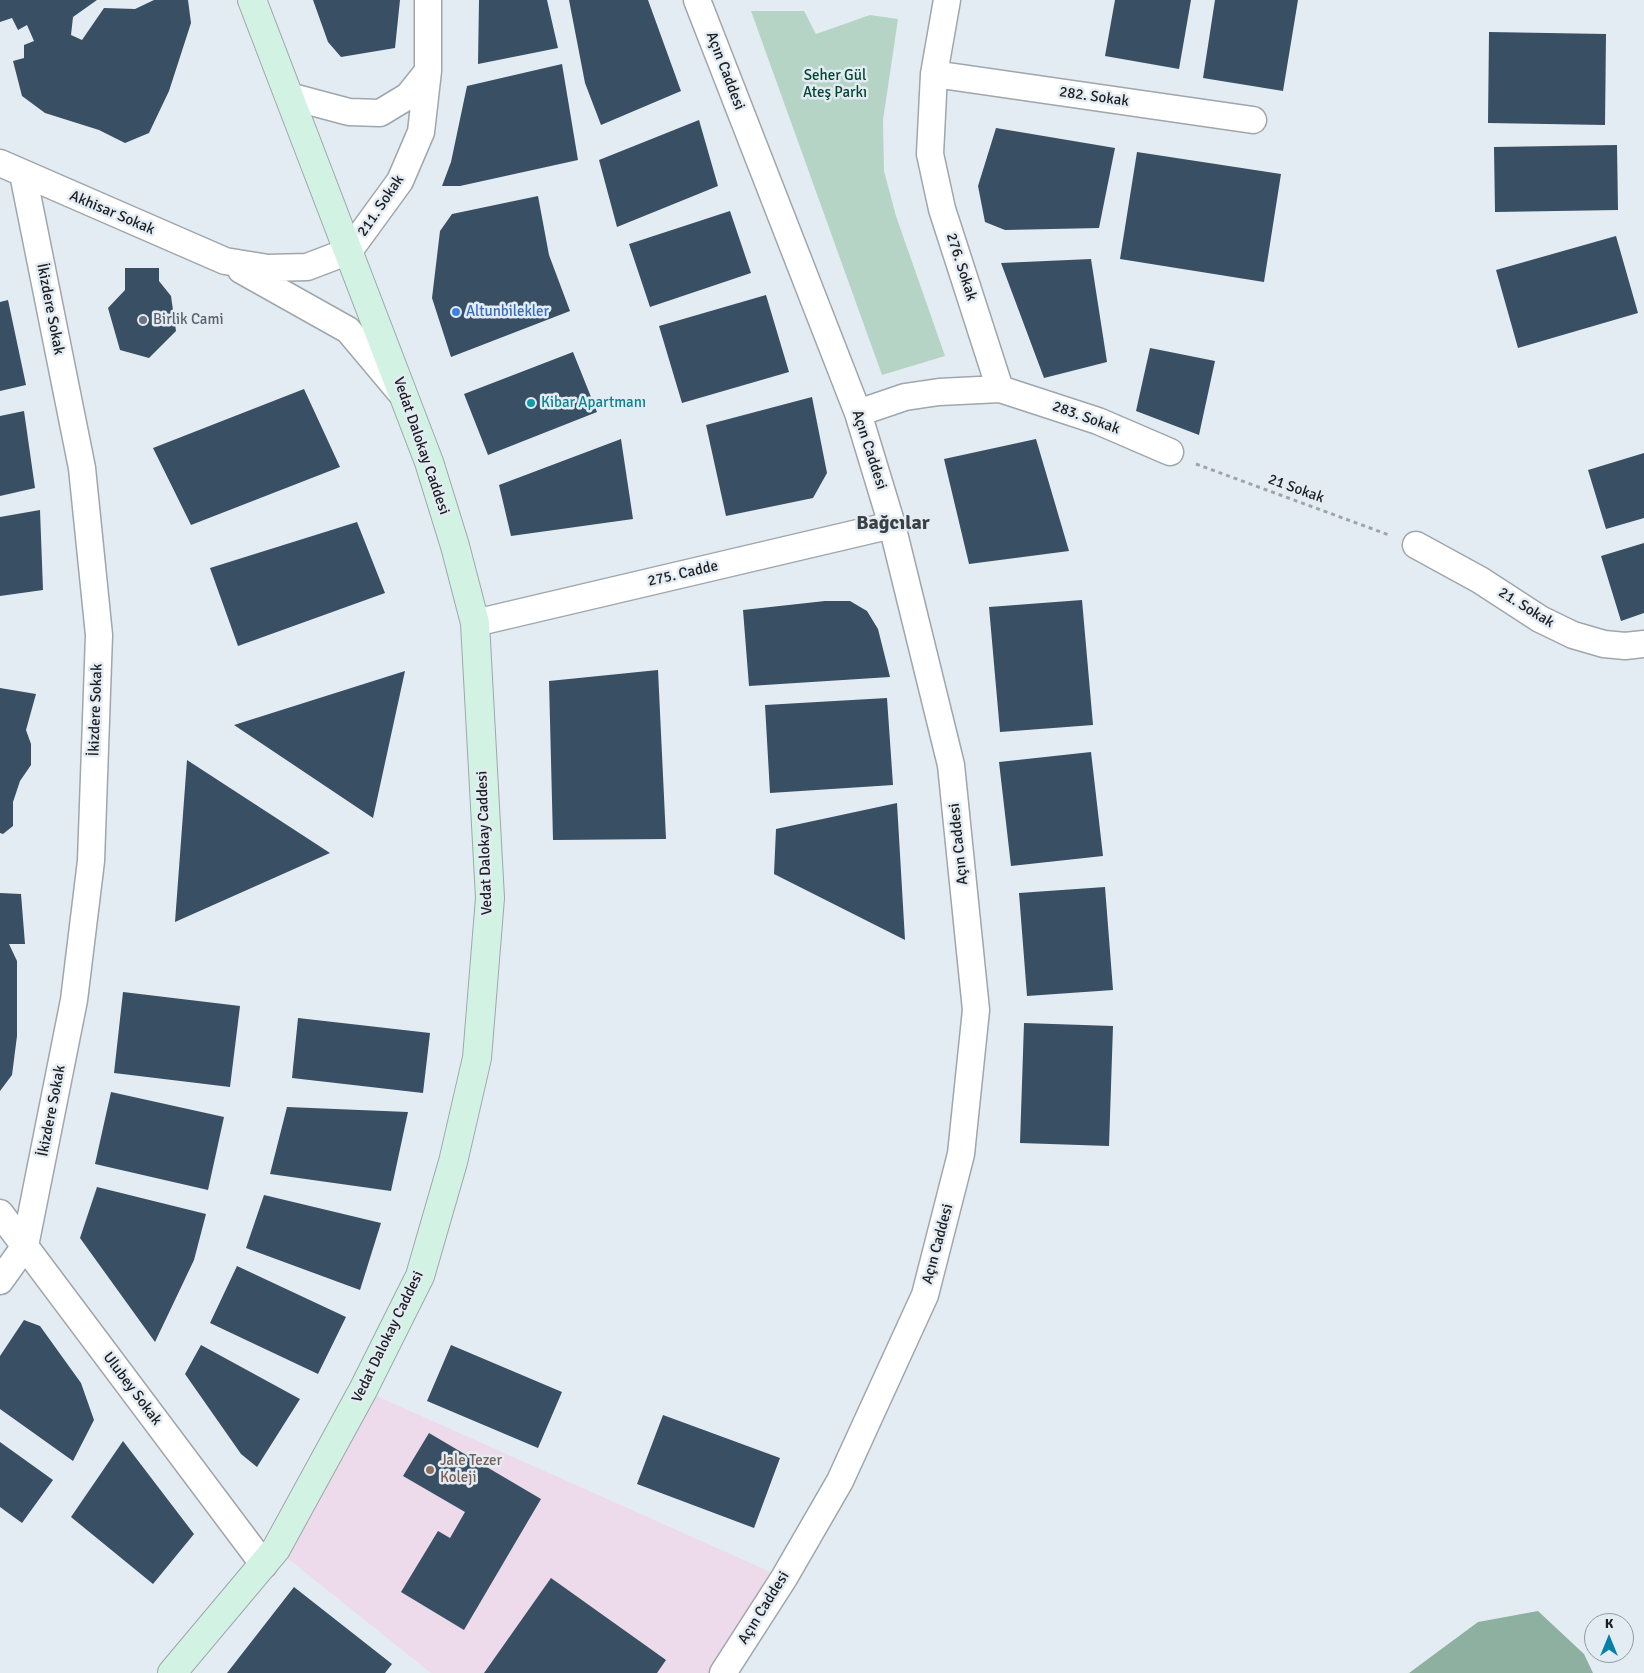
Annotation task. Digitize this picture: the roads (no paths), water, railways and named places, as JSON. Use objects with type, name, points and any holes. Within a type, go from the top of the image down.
[{"type":"street","name":"Vedat Dalokay Caddesi","points":[[172,1673],[276,1549],[363,1390],[420,1276],[453,1162],[477,1058],[490,898],[475,623],[434,481],[405,398],[252,0]]},
{"type":"street","name":"211. Sokak","points":[[349,251],[400,181],[421,132],[428,71],[428,0]]},
{"type":"street","name":"Açın Caddesi","points":[[698,0],[858,413],[892,525],[951,765],[976,1010],[962,1154],[925,1295],[840,1481],[784,1578],[723,1673]]},
{"type":"street","name":"276. Sokak","points":[[947,0],[934,74],[930,154],[942,209],[1000,388]]},
{"type":"street","points":[[289,96],[348,112],[380,113],[408,96],[428,71]]},
{"type":"street","name":"282. Sokak","points":[[934,74],[1253,120]]},
{"type":"street","name":"Akhisar Sokak","points":[[0,163],[225,261],[348,330],[405,398]]},
{"type":"street","name":"İkizdere Sokak","points":[[23,174],[82,468],[99,635],[91,861],[74,1000],[25,1246]]},
{"type":"street","name":"Akhisar Sokak","points":[[225,261],[268,268],[307,267],[349,251]]},
{"type":"street","points":[[858,413],[905,397],[940,392],[1000,388]]},
{"type":"street","name":"283. Sokak","points":[[1000,388],[1098,421],[1170,452]]},
{"type":"street","name":"275. Cadde","points":[[475,623],[892,525]]},
{"type":"street","name":"21. Sokak","points":[[1416,545],[1480,580],[1540,620],[1573,635],[1604,644],[1625,646],[1644,644]]},
{"type":"street","name":"Ulubey Sokak","points":[[0,1213],[264,1565]]},
{"type":"street","points":[[0,1281],[25,1246]]},
{"type":"place","name":"Altunbilekler","points":[[456,312]]},
{"type":"place","name":"Birlik Cami","points":[[143,320]]},
{"type":"place","name":"Kibar Apartmanı","points":[[531,403]]},
{"type":"place","name":"Jale Tezer Koleji","points":[[430,1470]]},
{"type":"district","name":"Bağcılar","points":[[893,524]]},
{"type":"park label","name":"Seher Gül Ateş Parkı","points":[[835,84]]}]
